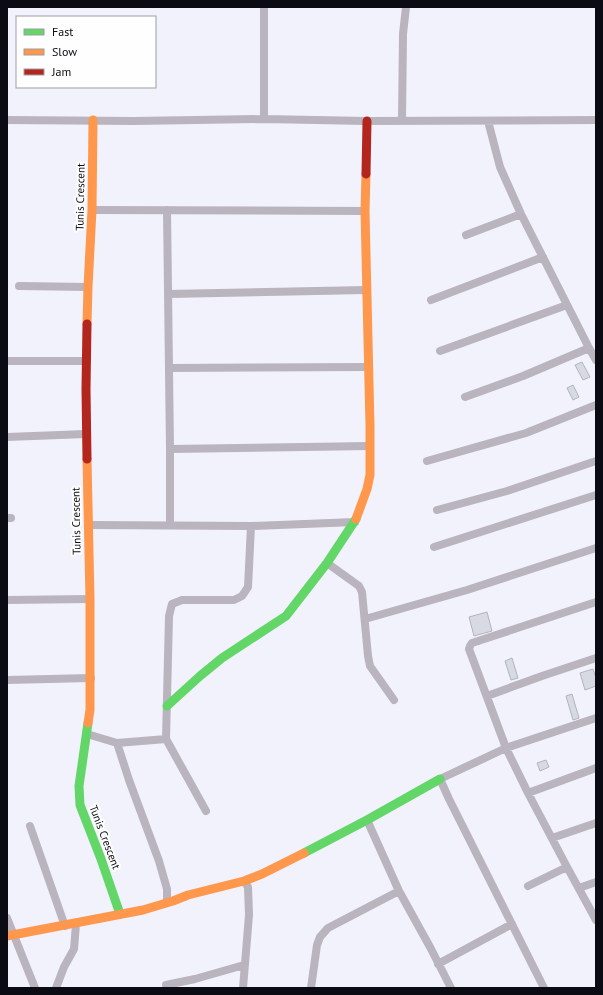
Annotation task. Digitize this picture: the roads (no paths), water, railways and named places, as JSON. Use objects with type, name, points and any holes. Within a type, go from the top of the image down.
[{"type":"street","points":[[264,7],[264,120]]},
{"type":"street","points":[[402,120],[403,34],[406,7]]},
{"type":"street","points":[[7,120],[596,120]]},
{"type":"street","name":"Tunis Crescent","points":[[93,120],[92,210],[86,362],[91,678],[90,710],[79,786],[80,805],[120,914]]},
{"type":"street","points":[[167,706],[222,658],[286,616],[327,563],[355,522],[367,490],[370,475],[370,426],[365,211],[367,121]]},
{"type":"street","points":[[488,121],[500,167],[521,214],[596,360]]},
{"type":"street","points":[[92,210],[365,211]]},
{"type":"street","points":[[167,210],[170,525]]},
{"type":"street","points":[[466,235],[521,214]]},
{"type":"street","points":[[431,300],[543,257]]},
{"type":"street","points":[[19,286],[88,287]]},
{"type":"street","points":[[168,294],[366,290]]},
{"type":"street","points":[[440,351],[567,305]]},
{"type":"street","points":[[465,397],[523,376],[589,348]]},
{"type":"street","points":[[7,361],[86,362]]},
{"type":"street","points":[[169,368],[368,367]]},
{"type":"street","points":[[427,461],[526,433],[596,405]]},
{"type":"street","points":[[7,437],[86,434]]},
{"type":"street","points":[[170,449],[370,446]]},
{"type":"street","points":[[437,510],[507,491],[596,461]]},
{"type":"street","points":[[434,547],[596,495]]},
{"type":"street","points":[[89,526],[251,526],[355,522]]},
{"type":"street","points":[[206,811],[166,739],[169,616],[172,604],[182,600],[234,600],[242,596],[248,587],[251,526]]},
{"type":"street","points":[[365,620],[467,590],[596,548]]},
{"type":"street","points":[[327,563],[359,586],[362,592],[370,666],[394,700]]},
{"type":"street","points":[[7,600],[90,598]]},
{"type":"street","points":[[596,602],[472,643],[469,649],[506,748],[528,793],[596,920]]},
{"type":"street","points":[[486,696],[596,658]]},
{"type":"street","points":[[7,680],[91,678]]},
{"type":"street","points":[[10,935],[76,924],[143,910],[188,895],[244,881],[262,874],[367,820],[440,779],[506,748],[596,718]]},
{"type":"street","points":[[87,734],[117,743],[166,739]]},
{"type":"street","points":[[117,743],[159,861],[170,902]]},
{"type":"street","points":[[528,793],[596,768]]},
{"type":"street","points":[[440,779],[544,988]]},
{"type":"street","points":[[367,820],[399,891],[451,988]]},
{"type":"street","points":[[552,838],[596,822]]},
{"type":"street","points":[[30,826],[65,926]]},
{"type":"street","points":[[528,886],[567,867]]},
{"type":"street","points":[[243,988],[249,915],[248,887],[244,881]]},
{"type":"street","points":[[579,888],[596,882]]},
{"type":"street","points":[[311,988],[317,944],[320,936],[328,928],[399,891]]},
{"type":"street","points":[[7,918],[10,935],[35,988]]},
{"type":"street","points":[[56,988],[64,967],[74,949],[76,924]]},
{"type":"street","points":[[438,964],[512,924]]},
{"type":"street","points":[[166,985],[195,979],[244,965]]},
{"type":"street","points":[[193,988],[195,979]]}]
